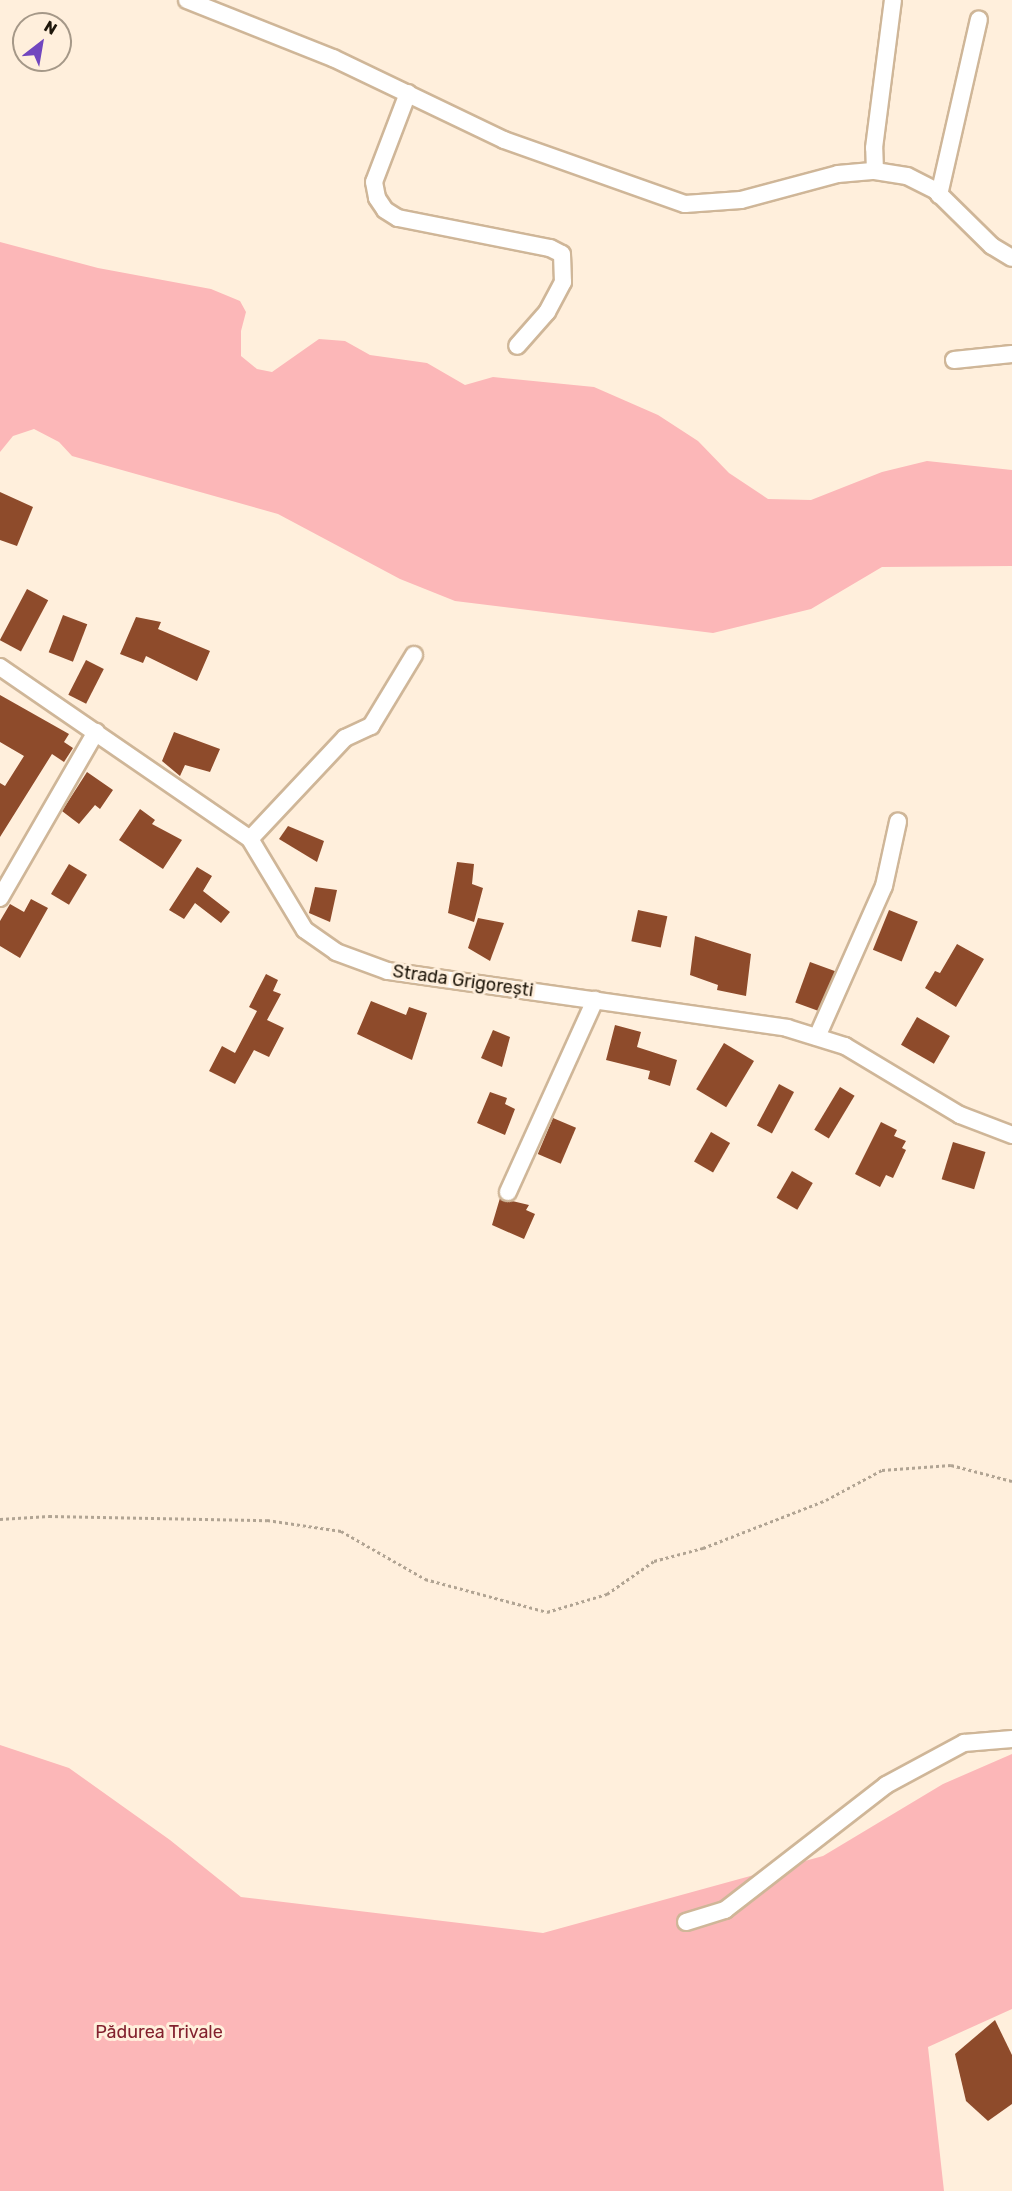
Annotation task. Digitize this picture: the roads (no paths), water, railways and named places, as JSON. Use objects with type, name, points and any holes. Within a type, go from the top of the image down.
[{"type":"street","points":[[187,0],[333,58],[504,140],[685,204],[741,200],[838,174],[875,171],[907,176],[939,195],[992,246],[1012,258]]},
{"type":"street","points":[[875,171],[875,137],[893,0]]},
{"type":"street","points":[[939,195],[979,20]]},
{"type":"street","points":[[408,93],[374,182],[377,198],[385,210],[398,218],[550,248],[562,254],[563,282],[547,312],[517,346]]},
{"type":"street","points":[[954,360],[1012,354]]},
{"type":"street","points":[[250,839],[345,738],[371,726],[414,655]]},
{"type":"street","name":"Strada Grigorești","points":[[0,667],[250,839],[305,930],[336,952],[388,971],[787,1028],[845,1046],[960,1115],[1012,1134]]},
{"type":"street","points":[[0,898],[96,732]]},
{"type":"street","points":[[817,1037],[884,886],[898,822]]},
{"type":"street","points":[[508,1192],[595,1000]]},
{"type":"street","points":[[686,1922],[725,1910],[886,1785],[964,1743],[1012,1739]]},
{"type":"park label","name":"Pădurea Trivale","points":[[159,2032]]}]
